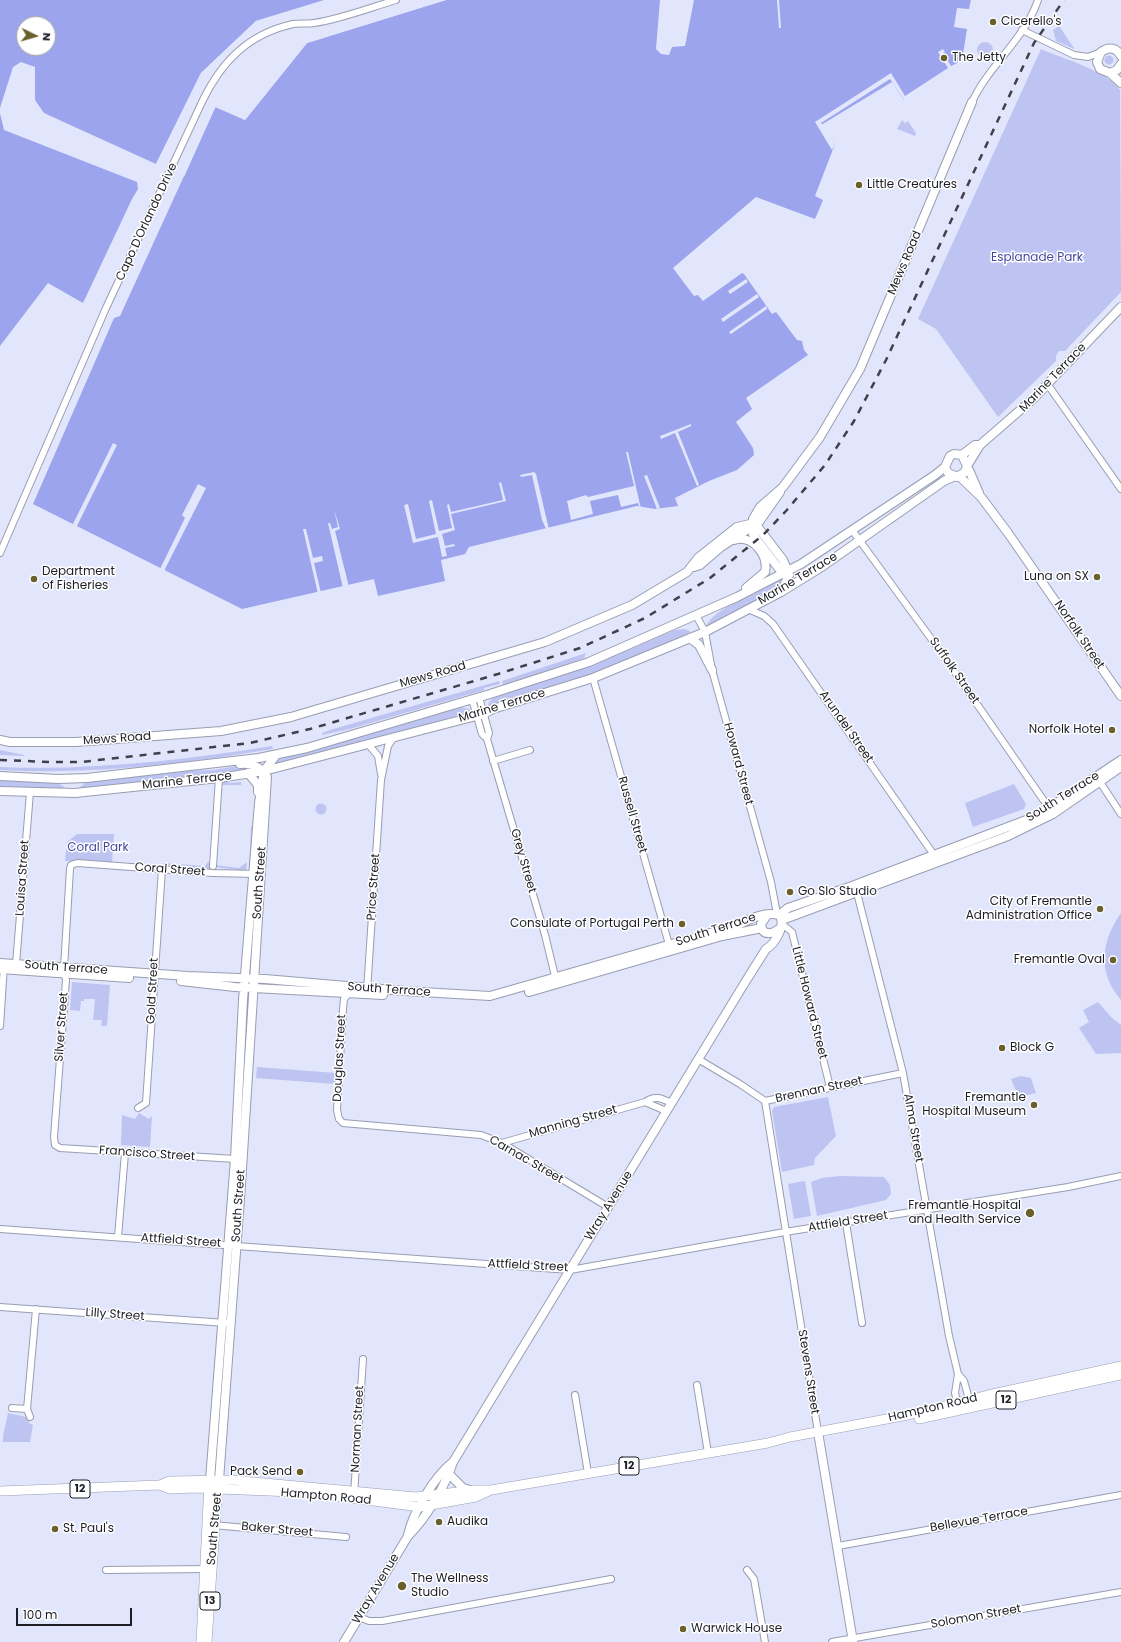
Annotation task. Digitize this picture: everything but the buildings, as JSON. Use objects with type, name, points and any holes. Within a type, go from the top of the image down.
[{"type":"main road","name":"Hampton Road","points":[[0,1491],[160,1485],[170,1490],[214,1484],[354,1495],[425,1497],[470,1490],[491,1490],[768,1443],[794,1442],[818,1435],[958,1407],[1121,1366]]},
{"type":"main road","name":"Hampton Road","points":[[970,1403],[1121,1375]]},
{"type":"main road","name":"South Street","points":[[201,1642],[214,1484]]},
{"type":"main road","name":"Hampton Road","points":[[354,1495],[420,1506],[476,1497],[491,1490]]},
{"type":"main road","name":"South Street","points":[[207,1642],[208,1569]]},
{"type":"street","name":"Capo D'Orlando Drive","points":[[0,553],[106,308],[203,99],[217,75],[235,54],[255,37],[295,24],[314,23],[396,0]]},
{"type":"street","name":"Mews Road","points":[[0,740],[10,742],[76,742],[221,731],[291,717],[545,642],[632,605],[693,567],[698,558],[737,527],[755,524],[775,492],[783,487],[820,437],[860,368],[979,86],[1022,30],[1038,0]]},
{"type":"street","points":[[1022,30],[1074,55],[1088,57],[1108,48],[1120,53]]},
{"type":"street","points":[[1101,52],[1097,58],[1098,66],[1103,71],[1110,73],[1121,83]]},
{"type":"street","points":[[1110,73],[1117,70],[1121,64]]},
{"type":"street","name":"Marine Terrace","points":[[0,791],[75,793],[219,778],[264,771],[397,735],[480,715],[494,709],[593,678],[705,632],[781,592],[823,566],[944,481],[965,472],[980,445],[1015,417],[1048,385],[1121,307]]},
{"type":"street","points":[[1048,385],[1121,489]]},
{"type":"street","name":"Marine Terrace","points":[[0,776],[58,779],[189,767],[276,755],[312,746],[475,698],[589,662],[696,616],[801,564],[945,467],[950,456],[962,455],[975,445],[980,445]]},
{"type":"street","points":[[962,455],[967,467]]},
{"type":"street","points":[[945,467],[948,473],[957,476]]},
{"type":"street","name":"Norfolk Street","points":[[967,467],[981,497],[1118,685],[1121,696]]},
{"type":"street","name":"Norfolk Street","points":[[957,476],[981,497]]},
{"type":"street","points":[[693,567],[700,565],[755,524]]},
{"type":"street","points":[[755,524],[782,560],[786,572],[781,592]]},
{"type":"street","points":[[755,524],[757,540],[786,572]]},
{"type":"street","name":"Suffolk Street","points":[[852,530],[944,655],[1051,811]]},
{"type":"street","points":[[729,542],[737,539],[746,539],[753,543],[777,568],[796,577],[817,566],[823,566]]},
{"type":"street","points":[[737,597],[765,572],[766,561],[760,550]]},
{"type":"street","points":[[782,560],[790,563],[801,564]]},
{"type":"street","name":"Arundel Street","points":[[748,609],[764,616],[773,624],[934,855]]},
{"type":"street","name":"Howard Street","points":[[696,616],[705,632],[712,670],[771,882],[780,920]]},
{"type":"street","points":[[690,638],[699,645],[712,670]]},
{"type":"street","name":"Russell Street","points":[[593,678],[670,948]]},
{"type":"street","name":"Grey Street","points":[[475,698],[480,715],[489,733],[487,739],[493,761],[545,935],[557,981]]},
{"type":"street","name":"Price Street","points":[[366,991],[381,780],[388,746],[397,735]]},
{"type":"street","name":"Price Street","points":[[368,744],[378,756],[381,780]]},
{"type":"street","points":[[493,761],[530,750]]},
{"type":"street","points":[[189,767],[208,768],[246,764],[264,771],[276,755]]},
{"type":"street","name":"South Terrace","points":[[670,948],[722,936],[764,931],[775,932],[787,908],[855,888],[1008,836],[1051,811],[1098,779],[1121,760]]},
{"type":"street","points":[[263,802],[272,776],[281,766]]},
{"type":"street","name":"South Terrace","points":[[1098,779],[1121,767]]},
{"type":"street","name":"South Street","points":[[232,1245],[244,988],[257,874],[263,802],[267,777],[264,771]]},
{"type":"street","points":[[248,773],[258,785],[263,802]]},
{"type":"street","points":[[213,866],[219,778]]},
{"type":"street","points":[[1098,779],[1121,814]]},
{"type":"street","name":"Louisa Street","points":[[16,964],[30,792]]},
{"type":"street","name":"South Terrace","points":[[855,888],[934,855],[1005,830],[1051,811]]},
{"type":"street","name":"Silver Street","points":[[60,1148],[55,1145],[54,1137],[70,868],[73,864],[79,864]]},
{"type":"street","name":"Coral Street","points":[[79,864],[213,873],[257,874]]},
{"type":"street","name":"Gold Street","points":[[138,1108],[146,1103],[162,869]]},
{"type":"street","name":"South Street","points":[[214,1484],[254,979],[257,874]]},
{"type":"street","name":"Alma Street","points":[[855,888],[903,1073],[949,1336],[958,1374],[955,1393],[958,1407]]},
{"type":"street","points":[[766,950],[763,920],[767,915]]},
{"type":"street","name":"South Terrace","points":[[154,977],[245,978],[366,991],[490,996],[557,981],[670,948],[738,925],[753,918],[767,915],[780,920]]},
{"type":"street","name":"Wray Avenue","points":[[344,1642],[408,1536],[419,1526],[449,1474],[453,1462],[666,1111],[766,950],[775,940],[780,920]]},
{"type":"street","name":"Little Howard Street","points":[[780,920],[792,932],[830,1087]]},
{"type":"street","name":"South Terrace","points":[[2,967],[16,964],[65,971]]},
{"type":"street","points":[[0,1026],[2,967]]},
{"type":"street","name":"South Terrace","points":[[2,967],[154,977],[244,988],[350,993],[366,991]]},
{"type":"street","name":"Douglas Street","points":[[343,1123],[339,1120],[337,1110],[343,1003],[350,993]]},
{"type":"street","name":"Brennan Street","points":[[698,1059],[765,1101],[903,1073]]},
{"type":"street","name":"Manning Street","points":[[502,1143],[655,1098],[671,1103]]},
{"type":"street","name":"Stevens Street","points":[[765,1101],[818,1435],[853,1640]]},
{"type":"street","points":[[645,1102],[666,1111]]},
{"type":"street","name":"Carnac Street","points":[[343,1123],[481,1135],[502,1143],[608,1207]]},
{"type":"street","name":"Francisco Street","points":[[60,1148],[235,1159]]},
{"type":"street","points":[[118,1237],[125,1153]]},
{"type":"street","name":"Attfield Street","points":[[0,1229],[570,1270],[785,1232],[1068,1187],[1121,1176]]},
{"type":"street","points":[[846,1223],[862,1323]]},
{"type":"street","name":"Lilly Street","points":[[0,1306],[226,1323]]},
{"type":"street","points":[[30,1417],[27,1408],[36,1309]]},
{"type":"street","name":"Norman Street","points":[[354,1495],[363,1359]]},
{"type":"street","name":"Alma Street","points":[[958,1374],[964,1381],[970,1403]]},
{"type":"street","points":[[697,1385],[708,1453]]},
{"type":"street","points":[[575,1395],[588,1473]]},
{"type":"street","points":[[12,1408],[27,1408]]},
{"type":"street","name":"Wray Avenue","points":[[408,1536],[411,1523],[425,1497],[442,1470],[453,1462]]},
{"type":"street","points":[[449,1474],[463,1488],[470,1490]]},
{"type":"street","name":"Bellevue Terrace","points":[[838,1546],[1121,1495]]},
{"type":"street","name":"Baker Street","points":[[211,1525],[346,1537]]},
{"type":"street","points":[[106,1570],[208,1569]]},
{"type":"street","points":[[748,1570],[754,1579],[765,1642]]},
{"type":"street","points":[[360,1617],[369,1621],[382,1621],[611,1579]]},
{"type":"street","name":"Solomon Street","points":[[832,1642],[853,1640],[1121,1592]]},
{"type":"green space","points":[[1059,26],[1074,49],[1056,41],[1053,30]]},
{"type":"green space","points":[[982,42],[988,42],[993,47],[991,56],[988,58],[982,58],[977,53],[977,47]]},
{"type":"green space","name":"Esplanade Park","points":[[1041,49],[1095,71],[1113,83],[1120,90],[1121,292],[1065,351],[1059,351],[1056,356],[1056,361],[998,417],[936,329],[918,319]]},
{"type":"green space","points":[[1109,55],[1114,60],[1109,65],[1104,60]]},
{"type":"green space","points":[[902,120],[905,123],[908,121],[916,133],[915,136],[897,129]]},
{"type":"green space","points":[[783,579],[776,590],[769,596],[706,627],[717,613]]},
{"type":"green space","points":[[684,629],[690,631],[690,635],[595,674],[490,707],[488,705],[494,698],[506,692],[568,673],[675,630]]},
{"type":"green space","points":[[586,653],[584,658],[503,686],[502,681]]},
{"type":"green space","points":[[499,681],[500,684],[484,688],[484,690],[350,729],[322,735],[322,733],[330,730]]},
{"type":"green space","points":[[459,707],[470,709],[470,712],[346,748],[272,767],[273,763],[284,756]]},
{"type":"green space","points":[[272,746],[273,749],[171,764],[103,770],[0,770],[0,767],[34,768],[102,766],[171,760]]},
{"type":"green space","points":[[0,750],[24,755],[24,756],[0,755]]},
{"type":"green space","points":[[242,765],[255,770],[79,788],[87,781],[174,771],[214,770]]},
{"type":"green space","points":[[0,779],[56,782],[65,787],[59,789],[13,789],[0,787]]},
{"type":"green space","points":[[225,781],[230,783],[241,782],[241,785],[221,785]]},
{"type":"green space","points":[[1014,784],[1026,804],[1024,809],[973,827],[965,803]]},
{"type":"green space","points":[[319,804],[323,804],[325,805],[325,813],[319,814],[316,811],[316,807]]},
{"type":"green space","points":[[251,826],[253,826],[251,867],[249,870]]},
{"type":"green space","name":"Coral Park","points":[[77,834],[114,834],[112,863],[65,861],[67,842]]},
{"type":"green space","points":[[208,862],[212,865],[211,869],[163,865],[163,863],[205,866]]},
{"type":"green space","points":[[247,862],[246,871],[214,867],[215,865],[239,868]]},
{"type":"green space","name":"Fremantle Oval","points":[[1121,913],[1121,1000],[1108,979],[1104,956],[1109,934]]},
{"type":"green space","points":[[72,982],[110,985],[107,1026],[101,1026],[102,1020],[93,1020],[95,999],[84,999],[84,1001],[81,1001],[80,1011],[70,1010]]},
{"type":"green space","points":[[1098,1002],[1111,1017],[1121,1025],[1121,1053],[1096,1054],[1079,1028],[1089,1022],[1083,1010]]},
{"type":"green space","points":[[257,1067],[336,1073],[335,1084],[256,1078]]},
{"type":"green space","points":[[1021,1076],[1031,1078],[1036,1093],[1023,1096],[1015,1089],[1011,1079]]},
{"type":"green space","points":[[828,1097],[836,1136],[815,1158],[814,1165],[782,1172],[772,1111],[774,1107]]},
{"type":"green space","points":[[139,1113],[149,1119],[152,1116],[150,1147],[121,1145],[122,1115],[135,1119]]},
{"type":"green space","points":[[840,1176],[884,1177],[890,1185],[891,1194],[886,1200],[817,1216],[811,1182],[822,1178]]},
{"type":"green space","points":[[805,1181],[811,1216],[794,1219],[788,1184]]},
{"type":"green space","points":[[8,1413],[26,1417],[29,1423],[33,1425],[30,1442],[3,1442]]},
{"type":"shaded area","points":[[0,0],[324,0],[256,21],[201,73],[156,164],[44,113],[35,100],[35,67],[21,62],[13,67],[0,108]]},
{"type":"shaded area","points":[[446,0],[660,0],[656,49],[661,54],[669,55],[672,47],[685,46],[694,0],[971,0],[965,59],[904,100],[892,82],[821,125],[835,144],[815,196],[823,200],[815,219],[756,197],[673,268],[694,296],[698,295],[703,301],[742,273],[744,274],[772,314],[776,312],[797,340],[802,341],[804,350],[808,355],[746,398],[752,409],[736,422],[753,448],[754,455],[737,470],[709,481],[675,498],[678,506],[655,509],[637,506],[469,547],[465,554],[441,560],[445,581],[378,596],[374,579],[242,609],[33,504],[114,318],[120,316],[216,106],[245,120],[307,43]]},
{"type":"shaded area","points":[[0,113],[4,130],[137,182],[138,189],[83,303],[48,283],[0,346]]},
{"type":"pier","points":[[326,0],[257,23],[202,75],[158,165],[156,164],[201,73],[256,21]]},
{"type":"pier","points":[[439,0],[446,0],[307,43],[245,120],[215,107],[184,177],[182,176],[214,105],[244,117],[306,41]]},
{"type":"pier","points":[[777,0],[779,0],[781,28],[779,28]]},
{"type":"pier","points":[[971,0],[973,0],[970,42],[965,63],[905,101],[890,79],[821,123],[835,144],[832,150],[815,122],[891,73],[905,96],[948,68],[938,52],[943,49],[945,52],[943,53],[951,66],[957,63],[959,57],[963,54],[967,29],[954,27],[957,8],[969,9]]},
{"type":"pier","points":[[746,279],[748,282],[730,294],[728,291]]},
{"type":"pier","points":[[757,294],[759,297],[723,322],[721,319]]},
{"type":"pier","points":[[766,306],[767,309],[731,334],[729,332]]},
{"type":"pier","points":[[691,424],[691,426],[678,432],[699,485],[697,486],[675,433],[661,439],[660,436]]},
{"type":"pier","points":[[113,443],[117,445],[76,528],[72,526]]},
{"type":"pier","points":[[626,452],[628,452],[641,509],[638,503],[621,507],[618,495],[590,501],[593,514],[571,520],[567,501],[586,495],[588,497],[634,486]]},
{"type":"pier","points":[[534,472],[536,474],[549,530],[547,531],[542,520],[532,475],[521,477],[520,475]]},
{"type":"pier","points":[[647,475],[660,508],[657,509],[644,476]]},
{"type":"pier","points":[[501,482],[506,501],[451,514],[455,530],[442,534],[445,546],[454,544],[455,546],[445,548],[447,556],[442,557],[438,537],[413,543],[404,505],[408,504],[416,539],[436,534],[429,501],[432,500],[439,531],[452,528],[447,505],[449,504],[451,512],[503,500],[499,483]]},
{"type":"pier","points":[[198,484],[206,488],[164,571],[160,569],[185,518],[182,515]]},
{"type":"pier","points":[[334,509],[340,529],[335,531],[349,587],[343,588],[328,523],[330,523],[332,529],[338,527]]},
{"type":"pier","points":[[303,529],[306,529],[313,558],[322,556],[323,561],[314,563],[321,593],[318,594]]},
{"type":"railway","points":[[0,760],[81,762],[250,743],[310,729],[498,674],[580,648],[645,618],[710,578],[763,535],[786,511],[825,465],[854,421],[886,360],[1034,43],[1064,0]]},
{"type":"place","name":"Cicerello's","points":[[993,22]]},
{"type":"place","name":"The Jetty","points":[[944,58]]},
{"type":"place","name":"Little Creatures","points":[[859,185]]},
{"type":"place","name":"Luna on SX","points":[[1097,577]]},
{"type":"place","name":"Department of Fisheries","points":[[34,579]]},
{"type":"place","name":"Norfolk Hotel","points":[[1112,730]]},
{"type":"place","name":"Go Slo Studio","points":[[790,892]]},
{"type":"place","name":"City of Fremantle Administration Office","points":[[1100,909]]},
{"type":"place","name":"Consulate of Portugal Perth","points":[[682,924]]},
{"type":"place","name":"Fremantle Oval","points":[[1113,960]]},
{"type":"place","name":"Block G","points":[[1002,1048]]},
{"type":"place","name":"Fremantle Hospital Museum","points":[[1034,1105]]},
{"type":"place","name":"Fremantle Hospital and Health Service","points":[[1030,1213]]},
{"type":"place","name":"Pack Send","points":[[300,1472]]},
{"type":"place","name":"Audika","points":[[439,1522]]},
{"type":"place","name":"St. Paul's","points":[[55,1529]]},
{"type":"place","name":"The Wellness Studio","points":[[402,1586]]},
{"type":"place","name":"Warwick House","points":[[683,1629]]}]
